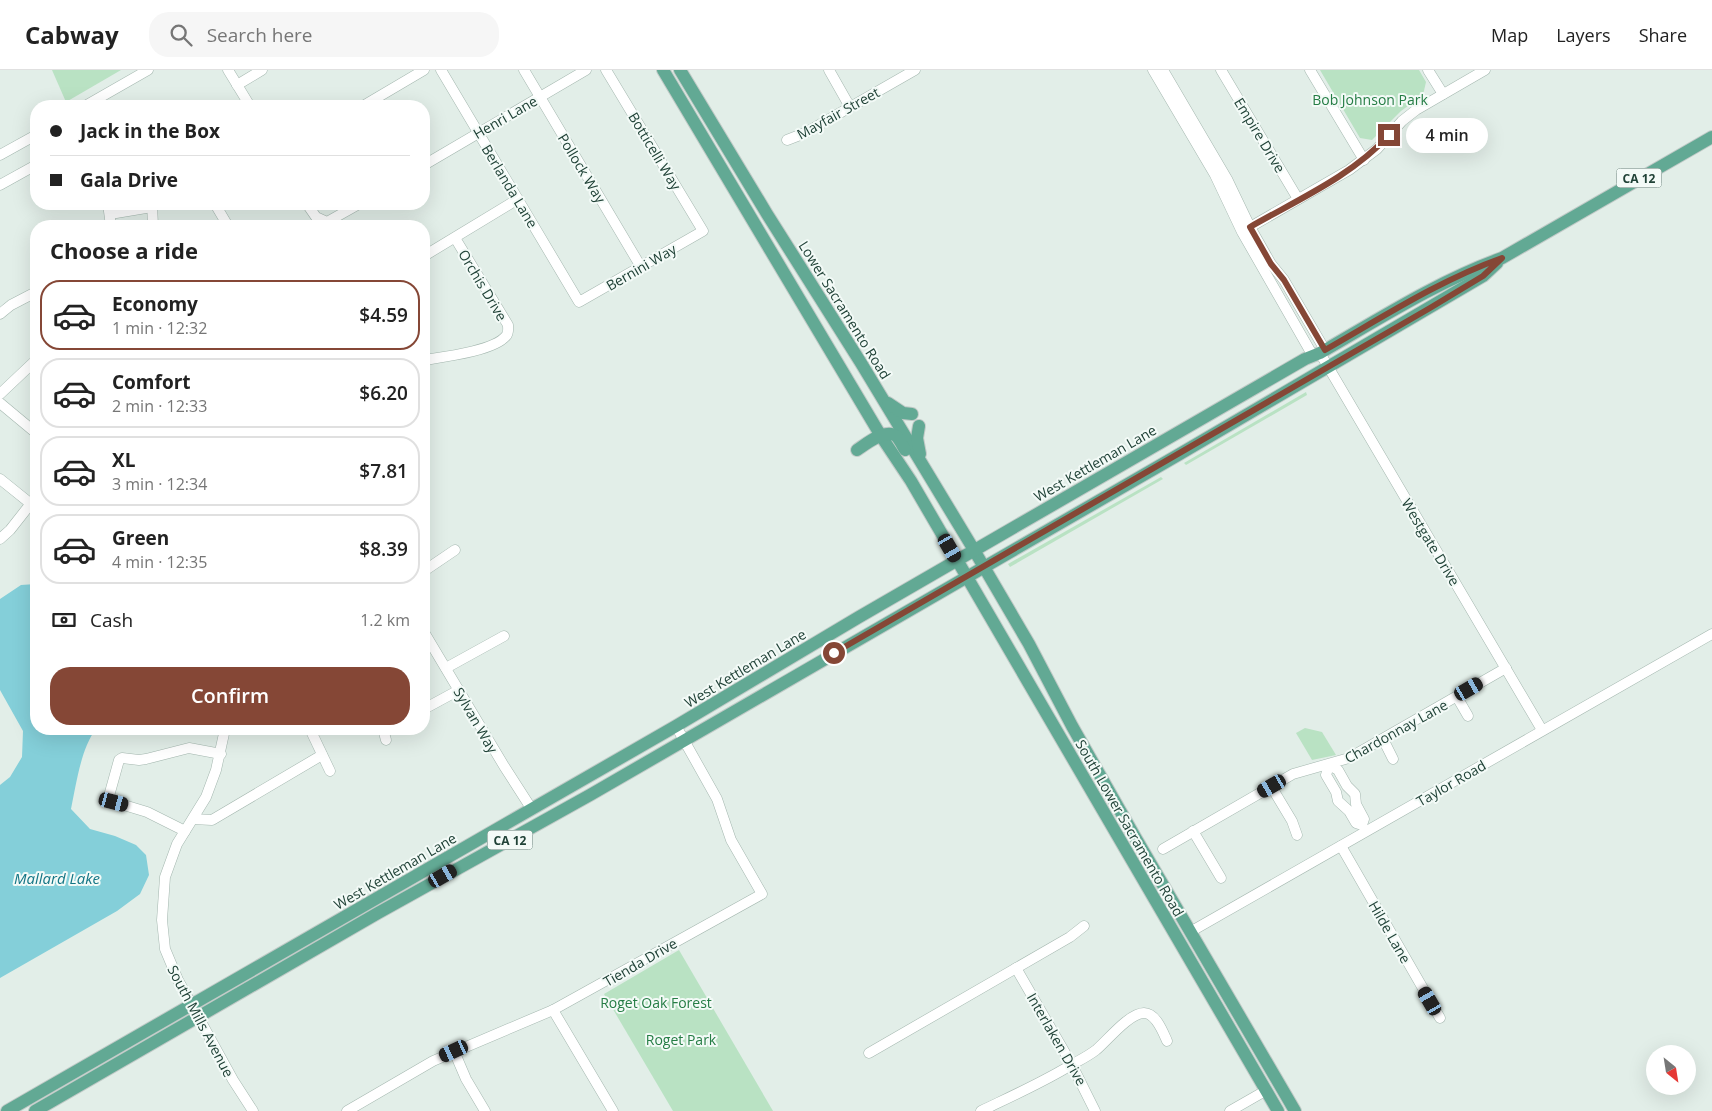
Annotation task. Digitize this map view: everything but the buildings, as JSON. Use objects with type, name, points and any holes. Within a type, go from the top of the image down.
[{"type":"main road","points":[[663,70],[957,560]]},
{"type":"main road","name":"Lower Sacramento Road","points":[[680,70],[767,214],[860,347],[881,394],[984,567]]},
{"type":"main road","name":"West Kettleman Lane","points":[[7,1111],[676,726],[974,550],[1413,300],[1478,267],[1502,258],[1712,137]]},
{"type":"main road","name":"West Kettleman Lane","points":[[35,1111],[684,740],[1328,367],[1483,276],[1502,258]]},
{"type":"main road","points":[[881,394],[890,406],[903,413],[912,414]]},
{"type":"main road","points":[[919,426],[918,450],[928,472]]},
{"type":"main road","points":[[856,450],[889,433],[895,436],[916,464],[928,472]]},
{"type":"main road","name":"South Lower Sacramento Road","points":[[957,560],[1158,908],[1278,1111]]},
{"type":"main road","name":"South Lower Sacramento Road","points":[[984,567],[1029,644],[1085,749],[1295,1111]]},
{"type":"main road","points":[[1158,908],[1169,914],[1180,932],[1185,934],[1190,932]]},
{"type":"street","points":[[96,100],[148,70]]},
{"type":"street","points":[[228,70],[246,100]]},
{"type":"street","points":[[237,85],[262,70]]},
{"type":"street","points":[[373,100],[424,70]]},
{"type":"street","name":"Berlanda Lane","points":[[441,70],[579,302]]},
{"type":"street","name":"Pollock Way","points":[[524,70],[641,267]]},
{"type":"street","name":"Henri Lane","points":[[430,161],[586,70]]},
{"type":"street","name":"Botticelli Way","points":[[606,70],[703,231]]},
{"type":"street","points":[[829,70],[850,107]]},
{"type":"street","name":"Mayfair Street","points":[[787,140],[805,133],[915,70]]},
{"type":"street","points":[[1153,70],[1246,229]]},
{"type":"street","points":[[1163,70],[1228,179],[1246,229]]},
{"type":"street","points":[[1310,70],[1364,160]]},
{"type":"street","points":[[1428,70],[1443,94]]},
{"type":"street","points":[[1246,229],[1364,160],[1377,149],[1402,121],[1416,110],[1485,70]]},
{"type":"street","name":"Empire Drive","points":[[1225,71],[1298,199]]},
{"type":"street","points":[[0,155],[30,138]]},
{"type":"street","points":[[0,185],[30,168]]},
{"type":"street","points":[[430,253],[518,199]]},
{"type":"street","points":[[311,210],[320,220]]},
{"type":"street","points":[[332,220],[349,210]]},
{"type":"street","name":"Westgate Drive","points":[[1246,229],[1284,280],[1319,353],[1542,730]]},
{"type":"street","name":"Bernini Way","points":[[579,302],[703,231]]},
{"type":"street","name":"Orchis Drive","points":[[430,359],[480,349],[499,341],[506,336],[508,331],[508,325],[455,238]]},
{"type":"street","points":[[0,314],[11,305],[30,295]]},
{"type":"street","points":[[0,394],[30,366]]},
{"type":"street","points":[[0,403],[30,428]]},
{"type":"street","points":[[0,480],[30,500]]},
{"type":"street","points":[[0,539],[30,508]]},
{"type":"street","points":[[430,567],[455,550]]},
{"type":"street","name":"Taylor Road","points":[[1190,932],[1341,846],[1364,828],[1712,634]]},
{"type":"street","points":[[446,668],[504,636]]},
{"type":"street","name":"Sylvan Way","points":[[430,647],[446,668],[531,808]]},
{"type":"street","name":"Chardonnay Lane","points":[[1163,849],[1298,772],[1349,758],[1506,668]]},
{"type":"street","points":[[430,707],[459,690]]},
{"type":"street","points":[[1457,696],[1468,716]]},
{"type":"street","name":"Tienda Drive","points":[[347,1111],[363,1107],[422,1067],[454,1051],[553,1010],[762,894],[731,840],[717,798],[676,726]]},
{"type":"street","name":"South Mills Avenue","points":[[224,735],[221,754],[206,797],[177,844],[165,877],[162,920],[168,959],[233,1080],[253,1111]]},
{"type":"street","points":[[313,735],[330,770]]},
{"type":"street","points":[[1383,740],[1394,759]]},
{"type":"street","points":[[185,831],[147,812],[111,800],[109,796],[119,760],[122,758],[146,759],[189,748],[221,754]]},
{"type":"street","points":[[193,819],[212,820],[322,755]]},
{"type":"street","points":[[1328,765],[1338,770],[1347,786],[1355,794],[1356,804],[1364,819],[1364,828],[1356,823],[1349,811],[1338,801],[1336,792],[1326,775],[1328,765]]},
{"type":"street","points":[[1272,786],[1292,821],[1297,835]]},
{"type":"street","points":[[1336,792],[1347,786]]},
{"type":"street","points":[[1193,831],[1221,878]]},
{"type":"street","name":"Hilde Lane","points":[[1341,846],[1440,1018]]},
{"type":"street","points":[[869,1053],[1070,937],[1084,926]]},
{"type":"street","name":"Interlaken Drive","points":[[1016,968],[1072,1065],[1095,1111]]},
{"type":"street","points":[[553,1010],[613,1111]]},
{"type":"street","points":[[981,1111],[1072,1065],[1097,1049],[1114,1031],[1140,1014],[1147,1014],[1153,1018],[1167,1041]]},
{"type":"street","points":[[454,1051],[466,1079],[485,1111]]},
{"type":"street","points":[[1230,1111],[1266,1091]]},
{"type":"green space","points":[[52,70],[121,70],[69,100],[65,100]]},
{"type":"green space","name":"Bob Johnson Park","points":[[1320,70],[1419,70],[1426,82],[1423,95],[1401,111],[1372,140],[1360,138]]},
{"type":"green space","points":[[1306,392],[1307,395],[1186,465],[1184,463]]},
{"type":"green space","points":[[1161,477],[1163,479],[1010,567],[1008,564]]},
{"type":"green space","points":[[1305,728],[1322,732],[1336,755],[1312,760],[1296,733]]},
{"type":"green space","name":"Roget Park","points":[[679,950],[773,1111],[673,1111],[604,994]]},
{"type":"water","name":"Mallard Lake","points":[[30,584],[30,735],[92,735],[83,756],[71,809],[90,829],[115,836],[136,845],[146,855],[149,875],[140,894],[117,911],[0,978],[0,785],[10,777],[22,757],[23,731],[0,690],[0,599],[21,585]]},
{"type":"route","points":[[834,653],[1178,455],[1483,276],[1502,258],[1478,267],[1413,300],[1325,350],[1250,227],[1349,170],[1377,149],[1389,135]]},
{"type":"park label","name":"Roget Oak Forest","points":[[656,1002]]}]
